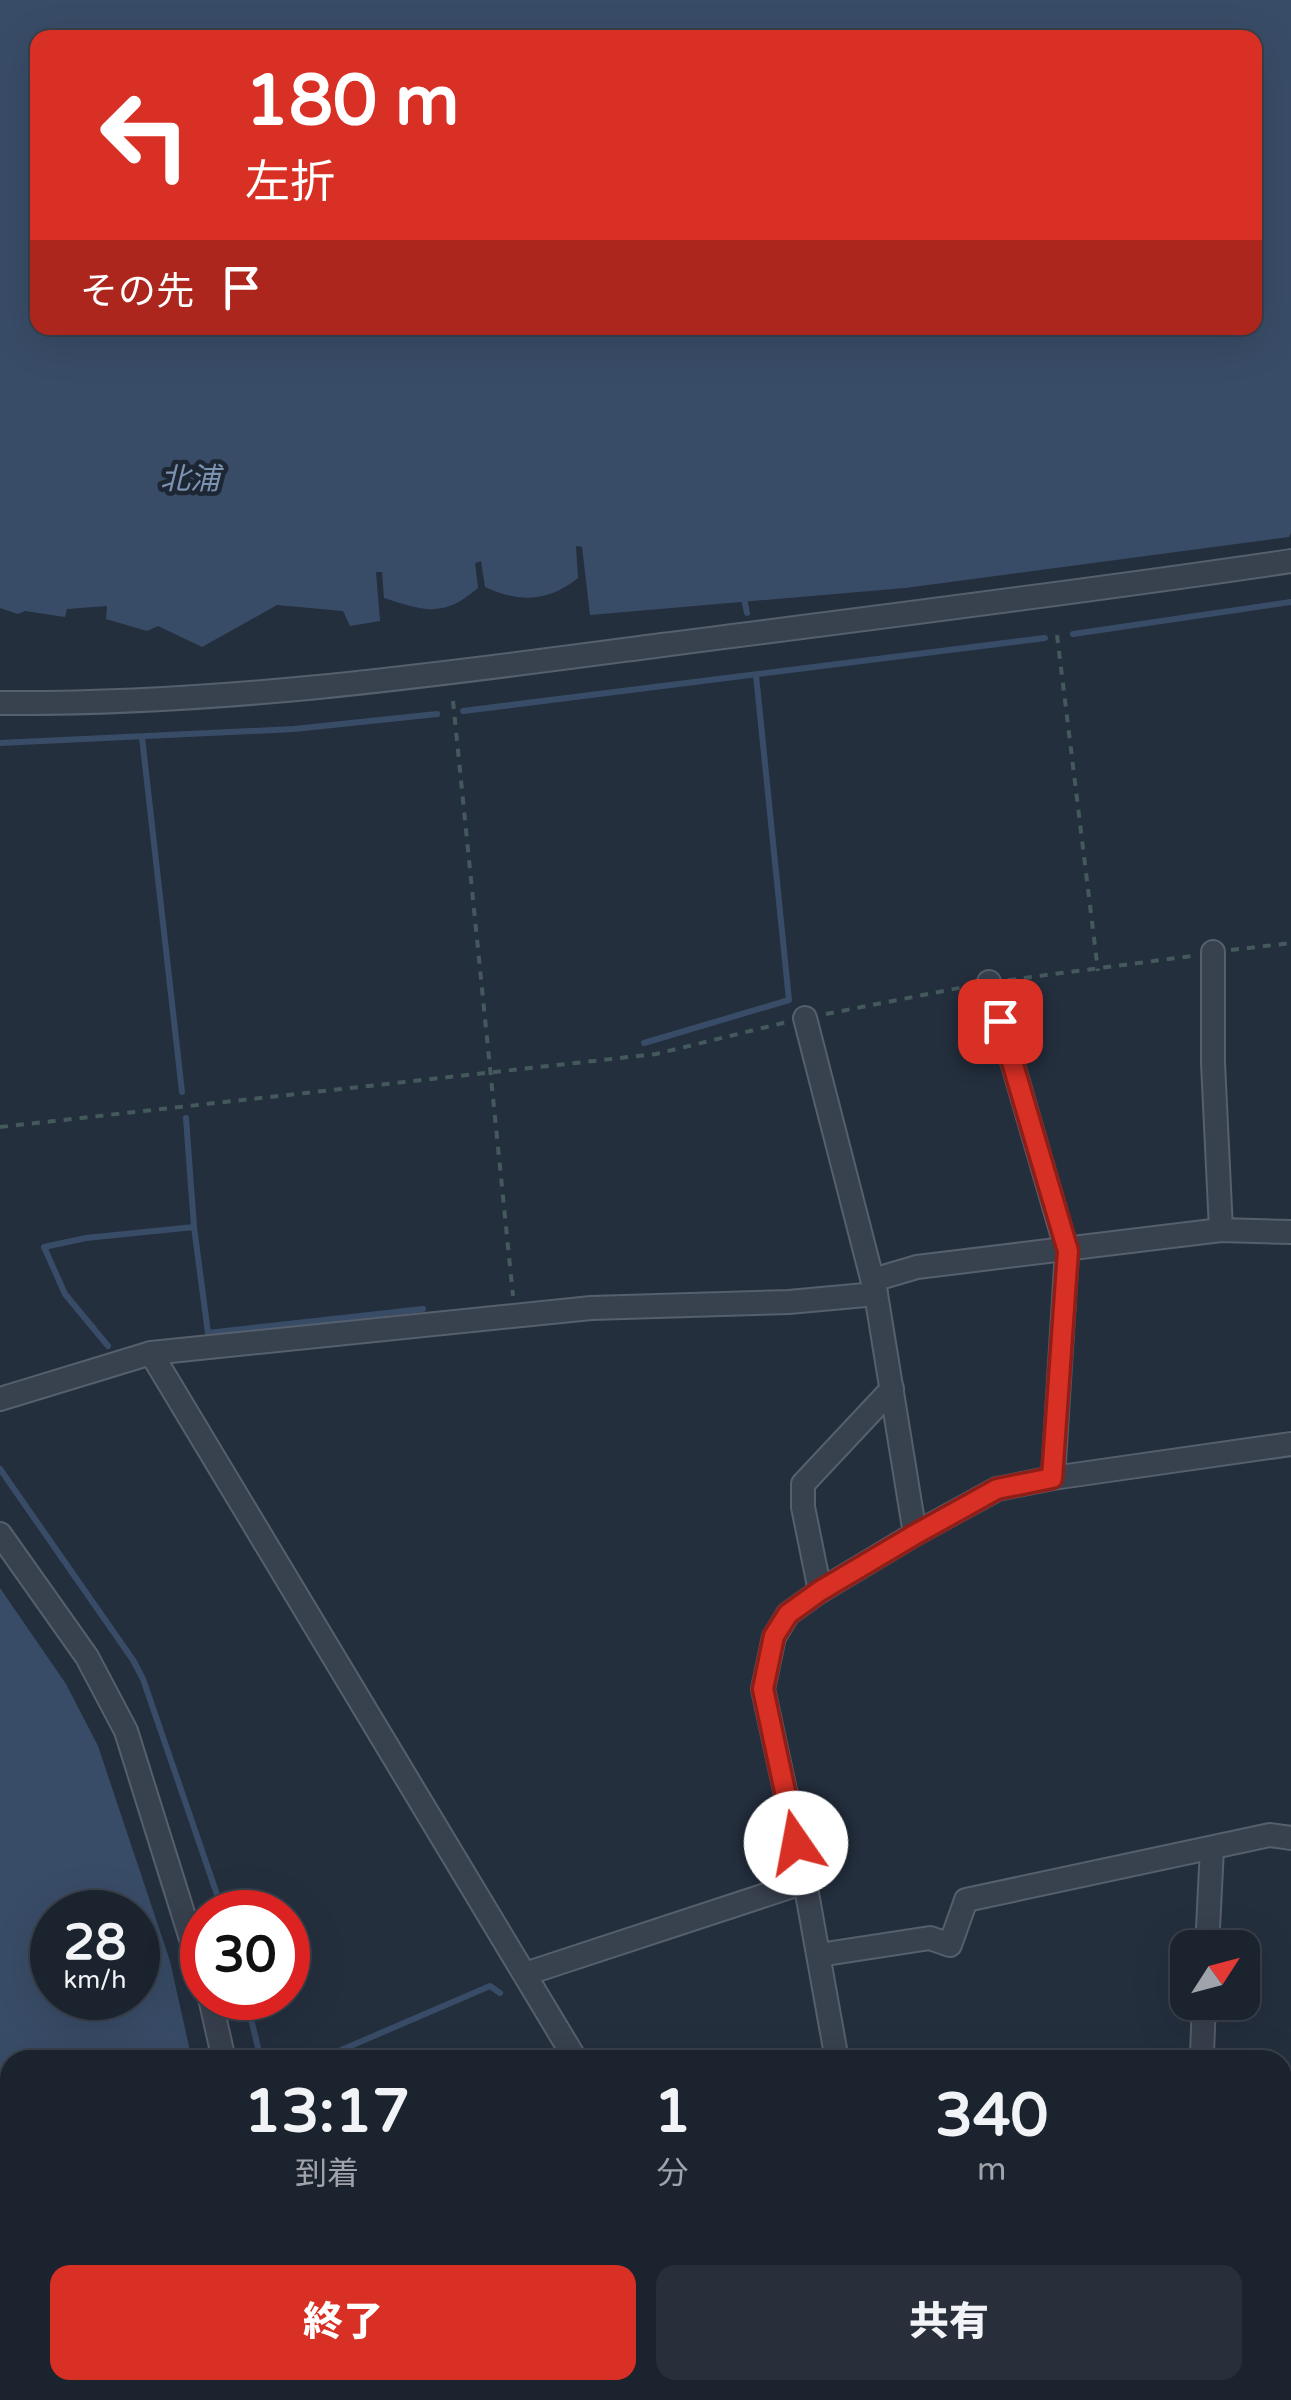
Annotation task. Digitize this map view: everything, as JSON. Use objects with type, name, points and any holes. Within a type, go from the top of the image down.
[{"type":"street","points":[[0,703],[83,704],[330,687],[1073,593],[1291,561]]},
{"type":"street","points":[[1212,952],[1222,1230]]},
{"type":"street","points":[[989,982],[1068,1251],[1052,1478]]},
{"type":"street","points":[[805,1018],[874,1287],[916,1534]]},
{"type":"street","points":[[0,1399],[151,1353],[591,1308],[789,1302],[874,1287],[917,1268],[1222,1230],[1291,1232]]},
{"type":"street","points":[[151,1353],[570,2050]]},
{"type":"street","points":[[820,1591],[803,1507],[804,1484],[892,1389]]},
{"type":"street","points":[[835,2050],[805,1882],[763,1689],[774,1636],[788,1614],[820,1591],[997,1489],[1291,1444]]},
{"type":"street","points":[[0,1534],[87,1657],[126,1731],[180,1904]]},
{"type":"street","points":[[819,1955],[930,1938],[950,1945],[966,1900],[1270,1836],[1291,1838]]},
{"type":"street","points":[[1208,1930],[1212,1848]]},
{"type":"street","points":[[525,1974],[805,1882]]},
{"type":"street","points":[[215,2020],[222,2050]]},
{"type":"street","points":[[1202,2050],[1203,2020]]},
{"type":"path","points":[[1057,635],[1098,970]]},
{"type":"path","points":[[453,701],[515,1316]]},
{"type":"path","points":[[0,1127],[656,1054],[805,1018],[989,982],[1291,943]]},
{"type":"water","name":"北浦","points":[[0,0],[1291,0],[1289,537],[905,588],[590,615],[582,547],[576,546],[578,578],[544,596],[521,598],[485,587],[481,561],[475,563],[478,588],[466,598],[444,608],[423,608],[384,598],[382,572],[376,572],[380,621],[350,626],[343,611],[277,605],[202,647],[158,626],[147,631],[106,619],[107,606],[67,609],[65,617],[25,611],[18,614],[0,608]]},
{"type":"water","points":[[0,1588],[66,1684],[98,1746],[146,1890],[30,1890],[30,2020],[160,2020],[160,1931],[190,2050],[0,2050]]},
{"type":"waterway","points":[[743,594],[747,613]]},
{"type":"waterway","points":[[1073,634],[1291,602]]},
{"type":"waterway","points":[[463,711],[1045,638]]},
{"type":"waterway","points":[[644,1043],[789,1000],[756,675]]},
{"type":"waterway","points":[[0,743],[294,729],[437,714]]},
{"type":"waterway","points":[[142,737],[182,1092]]},
{"type":"waterway","points":[[186,1118],[194,1227],[208,1333],[423,1309]]},
{"type":"waterway","points":[[108,1346],[65,1294],[44,1247],[86,1238],[194,1227]]},
{"type":"waterway","points":[[0,1469],[143,1679],[215,1890]]},
{"type":"waterway","points":[[341,2050],[490,1986],[500,1993]]},
{"type":"waterway","points":[[251,2020],[259,2050]]},
{"type":"route","points":[[796,1843],[763,1689],[774,1636],[788,1614],[820,1591],[997,1489],[1052,1478],[1068,1251],[1000,1021]]}]
